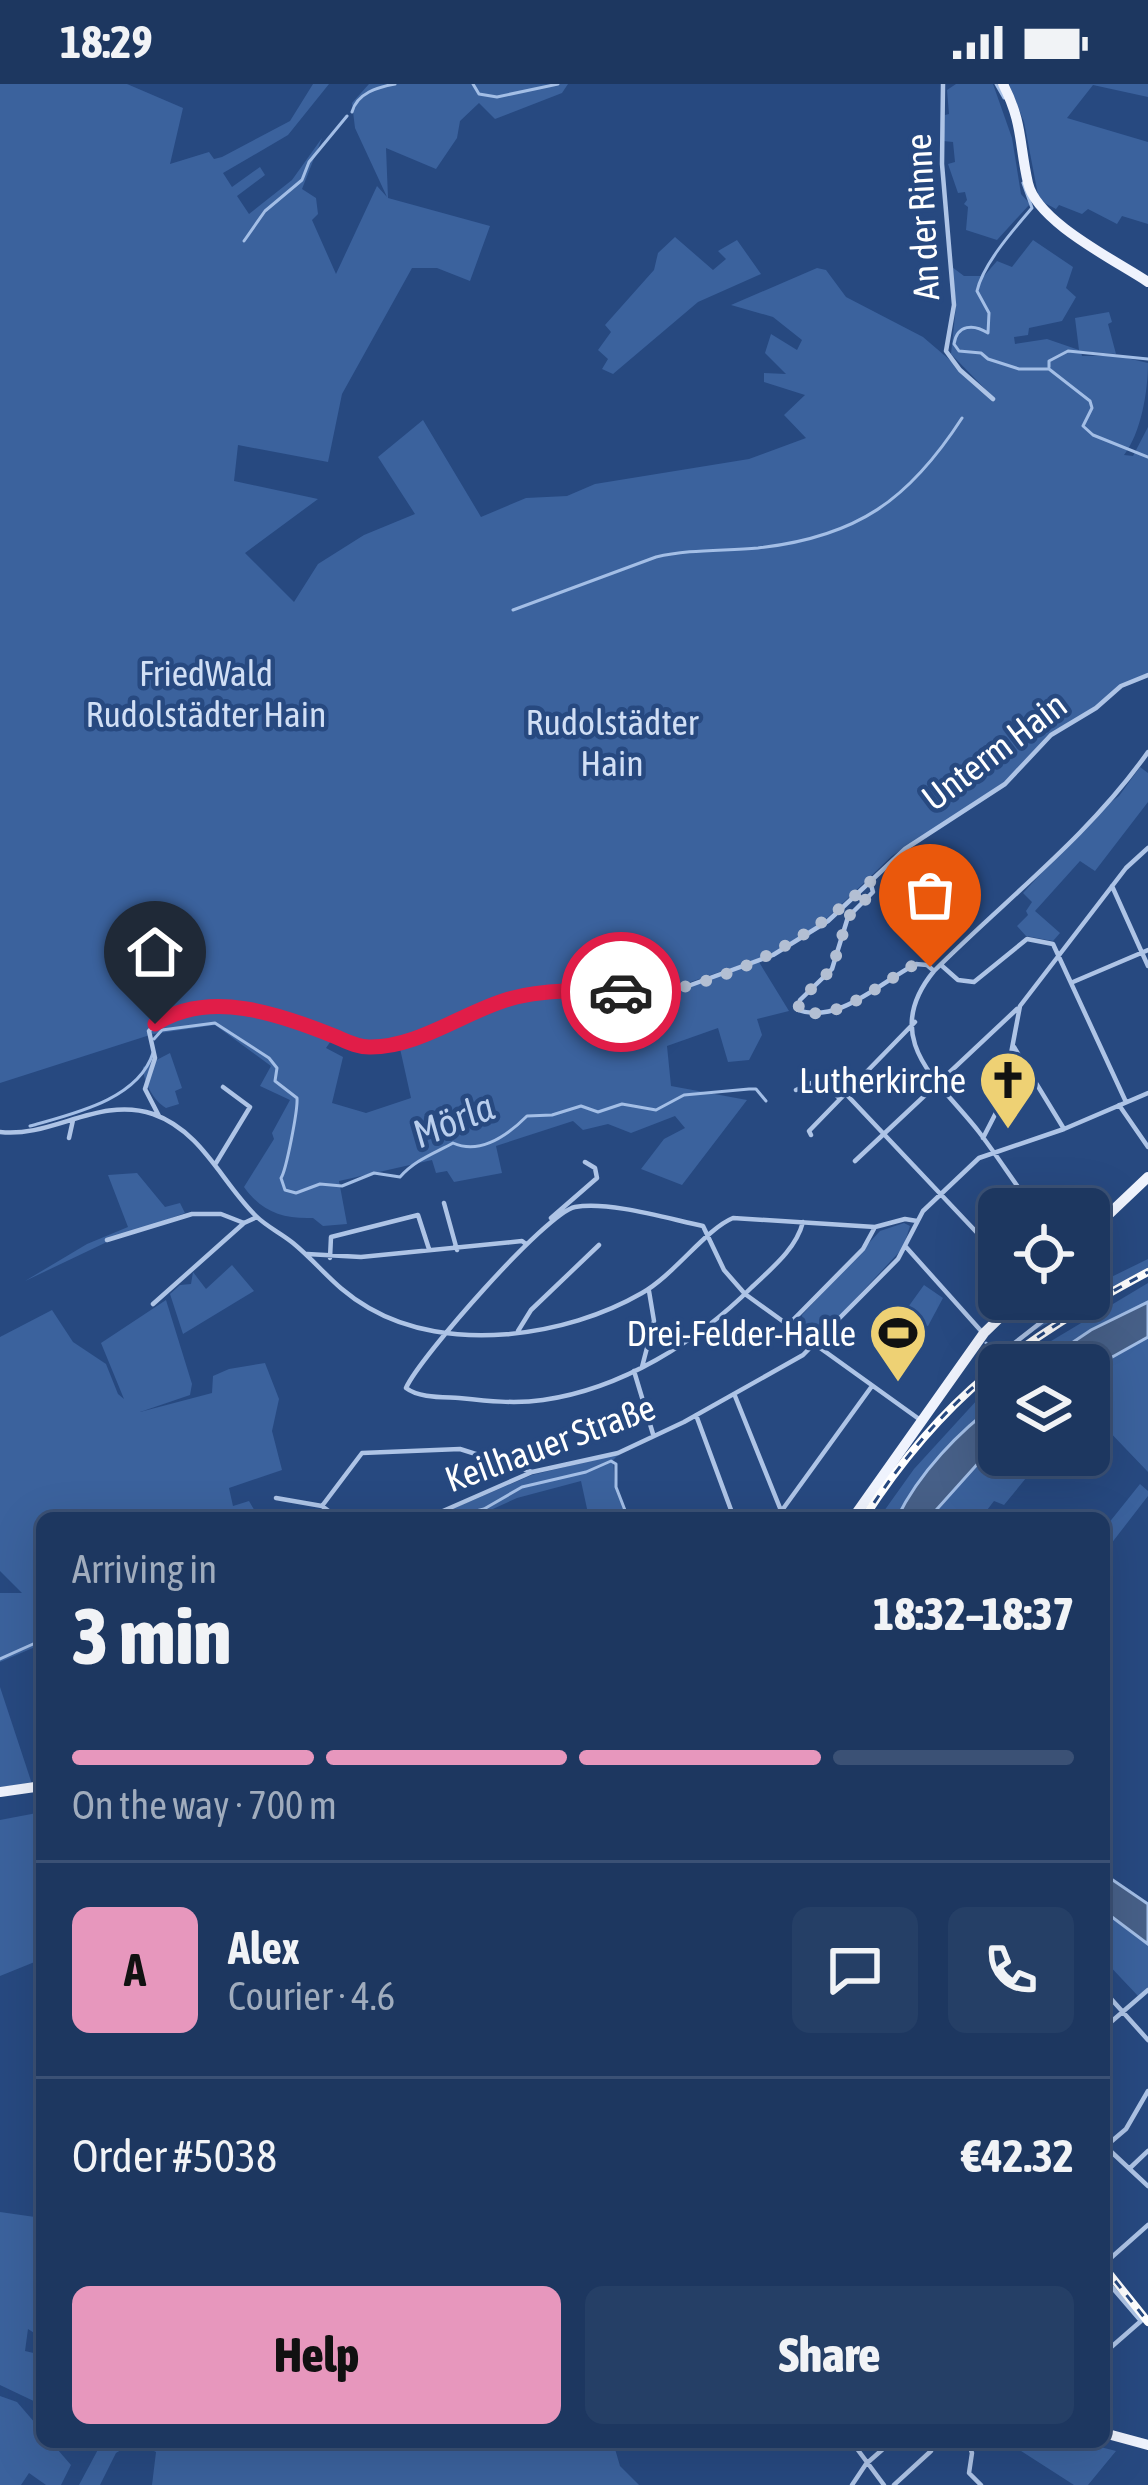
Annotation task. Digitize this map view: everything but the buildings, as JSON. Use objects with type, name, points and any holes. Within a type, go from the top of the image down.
[{"type":"main road","points":[[1003,84],[1020,122],[1028,182],[1039,206],[1148,282]]},
{"type":"main road","points":[[1110,1213],[1148,1178]]},
{"type":"main road","points":[[857,1512],[997,1320]]},
{"type":"main road","points":[[0,1792],[36,1787]]},
{"type":"main road","points":[[1110,2432],[1148,2441]]},
{"type":"street","name":"An der Rinne","points":[[943,84],[943,183],[954,305],[946,351],[993,399]]},
{"type":"street","name":"Unterm Hain","points":[[159,1116],[145,1089],[155,1058],[149,1039],[152,1027],[170,1015],[216,1007],[274,1014],[356,1046],[382,1046],[511,998],[590,990],[663,993],[772,955],[828,921],[905,849],[998,790],[1051,735],[1096,708],[1121,686],[1148,675]]},
{"type":"street","points":[[1018,1188],[919,1062],[914,1037],[922,987],[1118,794],[1148,752]]},
{"type":"street","points":[[1146,850],[1148,864]]},
{"type":"street","points":[[855,1161],[1020,1006],[1112,886],[1146,850]]},
{"type":"street","points":[[870,881],[873,892],[844,925],[832,969],[800,1000],[798,1010],[806,1014],[848,1005],[916,964],[934,971]]},
{"type":"street","points":[[1112,886],[1148,966]]},
{"type":"street","points":[[940,965],[969,983],[979,980],[1027,939],[1051,944],[1059,952],[1123,1103],[1148,1147]]},
{"type":"street","points":[[1073,982],[1145,951]]},
{"type":"street","points":[[983,1138],[1002,1101],[1020,1006]]},
{"type":"street","points":[[811,1136],[809,1131],[915,1022]]},
{"type":"street","points":[[903,1035],[914,1037]]},
{"type":"street","points":[[1012,1043],[1064,1129]]},
{"type":"street","points":[[796,1090],[820,1077],[884,1133],[978,1234]]},
{"type":"street","points":[[216,1163],[250,1107],[223,1088]]},
{"type":"street","points":[[984,1333],[906,1247],[917,1220],[979,1158],[1148,1093]]},
{"type":"street","points":[[0,1132],[18,1133],[113,1110],[159,1116],[216,1163],[257,1217],[335,1286],[366,1307],[409,1325],[449,1332],[518,1331],[580,1322],[649,1290],[725,1221]]},
{"type":"street","points":[[69,1138],[73,1118]]},
{"type":"street","points":[[585,1162],[595,1168],[597,1178],[557,1209],[449,1332],[406,1388],[412,1393],[539,1401],[634,1371],[706,1327],[745,1294],[793,1244],[802,1222]]},
{"type":"street","points":[[444,1203],[457,1250]]},
{"type":"street","points":[[548,1223],[579,1207],[700,1225],[734,1218],[875,1227],[917,1220]]},
{"type":"street","points":[[107,1240],[192,1214],[221,1214],[244,1222]]},
{"type":"street","points":[[330,1258],[331,1237],[418,1215],[429,1249]]},
{"type":"street","points":[[153,1304],[244,1222],[257,1217]]},
{"type":"street","points":[[700,1225],[710,1236],[724,1270],[745,1294],[922,1420]]},
{"type":"street","points":[[787,1327],[863,1249],[875,1227]]},
{"type":"street","points":[[304,1255],[330,1258],[457,1250],[522,1240],[526,1244]]},
{"type":"street","name":"Keilhauer Straße","points":[[441,1512],[532,1472],[618,1453],[696,1415],[815,1345],[906,1247]]},
{"type":"street","points":[[518,1331],[532,1310],[597,1248]]},
{"type":"street","points":[[642,1366],[654,1322],[649,1290]]},
{"type":"street","points":[[1013,1344],[1044,1320]]},
{"type":"street","points":[[634,1371],[654,1437]]},
{"type":"street","points":[[785,1512],[872,1386]]},
{"type":"street","points":[[734,1393],[780,1512]]},
{"type":"street","points":[[696,1415],[732,1512]]},
{"type":"street","points":[[322,1506],[358,1455],[460,1449],[532,1472]]},
{"type":"street","points":[[277,1498],[322,1506],[330,1512]]},
{"type":"street","points":[[1110,2023],[1148,1990]]},
{"type":"street","points":[[1110,1996],[1148,2040]]},
{"type":"street","points":[[1110,2141],[1126,2129],[1148,2091]]},
{"type":"street","points":[[1110,2150],[1148,2186]]},
{"type":"street","points":[[1130,2168],[1148,2151]]},
{"type":"street","points":[[1110,2259],[1148,2225]]},
{"type":"street","points":[[1110,2285],[1141,2321],[1110,2348]]},
{"type":"street","points":[[856,2448],[884,2485]]},
{"type":"street","points":[[852,2485],[884,2448]]},
{"type":"street","points":[[970,2448],[969,2473],[981,2485]]},
{"type":"street","points":[[897,2484],[931,2451]]},
{"type":"green space","name":"Rudolstädter Hain","points":[[0,84],[127,84],[183,108],[170,164],[209,152],[214,159],[222,157],[290,121],[313,84],[329,84],[288,135],[223,173],[232,187],[260,167],[265,175],[237,196],[249,214],[292,180],[322,138],[302,189],[316,198],[318,214],[312,220],[336,274],[377,186],[387,197],[355,128],[352,103],[369,84],[568,84],[562,93],[495,119],[479,103],[460,121],[457,138],[436,169],[386,148],[388,198],[490,226],[470,281],[437,268],[412,268],[342,394],[328,462],[238,445],[234,481],[318,499],[245,553],[294,602],[318,564],[364,535],[415,514],[378,457],[423,420],[481,517],[526,498],[567,496],[595,484],[749,459],[806,438],[784,415],[805,395],[764,382],[764,373],[786,374],[765,353],[771,334],[797,350],[802,340],[773,317],[731,305],[817,268],[826,270],[846,297],[923,337],[992,396],[951,354],[956,306],[952,267],[964,276],[984,276],[997,261],[1012,267],[1033,240],[1073,267],[1066,288],[1076,297],[1062,321],[1029,328],[1028,335],[1014,337],[1015,344],[1047,339],[1079,350],[1075,318],[1109,312],[1116,354],[1081,351],[1082,356],[1118,356],[1148,363],[1142,412],[1124,455],[1133,456],[1148,427],[1148,674],[1120,685],[1090,711],[1047,736],[1006,781],[892,856],[822,923],[769,955],[632,1002],[759,962],[789,1011],[757,1019],[762,1035],[749,1060],[728,1062],[718,1028],[667,1046],[671,1086],[747,1100],[682,1185],[641,1169],[664,1139],[685,1128],[675,1116],[631,1133],[608,1124],[583,1130],[573,1121],[496,1146],[502,1173],[454,1182],[447,1171],[436,1173],[432,1160],[339,1181],[347,1224],[323,1226],[313,1218],[274,1212],[244,1187],[274,1139],[272,1133],[290,1100],[260,1086],[271,1066],[215,1025],[153,1034],[0,1083]],"holes":[[[572,993],[511,1001],[399,1044],[411,1098],[366,1113],[332,1103],[343,1057],[326,1048],[335,1035],[363,1045],[384,1044],[510,997]]]},
{"type":"green space","points":[[956,84],[993,84],[1012,138],[1021,194],[1030,204],[997,240],[966,230],[965,192],[958,193],[948,164],[955,162],[953,142],[943,141],[945,115],[949,114],[947,90]]},
{"type":"green space","points":[[1009,84],[1148,84],[1148,97],[1093,85],[1067,118],[1148,142],[1148,224],[1122,216],[1117,224],[1088,209],[1082,214],[1039,200],[1024,122]]},
{"type":"green space","points":[[675,237],[713,270],[726,259],[718,251],[737,240],[761,274],[698,302],[613,374],[602,369],[608,359],[598,350],[611,332],[605,325],[654,270],[658,253]]},
{"type":"green space","points":[[1140,767],[1148,773],[1148,802],[1095,871],[1080,861],[1035,911],[1060,933],[1053,941],[1026,936],[1017,926],[1032,902],[1023,893],[1099,811],[1119,796]]},
{"type":"green space","points":[[170,1053],[182,1088],[175,1091],[179,1104],[166,1108],[150,1090],[143,1067]]},
{"type":"green space","points":[[137,1173],[165,1207],[180,1203],[185,1213],[109,1241],[25,1281],[87,1244],[128,1227],[108,1175]]},
{"type":"green space","points":[[904,1223],[910,1226],[903,1248],[817,1340],[804,1330],[802,1315],[880,1231]]},
{"type":"green space","points":[[1148,1259],[1148,1270],[1110,1290],[1110,1278]]},
{"type":"green space","points":[[232,1265],[254,1291],[183,1334],[170,1294],[180,1285],[191,1284],[193,1272],[206,1289]]},
{"type":"green space","points":[[1148,1283],[1148,1302],[1070,1344],[1046,1344],[1086,1320],[1110,1320],[1110,1306]]},
{"type":"green space","points":[[924,1285],[943,1298],[928,1326],[923,1325],[898,1360],[920,1320],[906,1310]]},
{"type":"green space","points":[[166,1300],[192,1384],[190,1395],[140,1412],[212,1393],[213,1376],[265,1363],[279,1399],[272,1431],[282,1470],[229,1488],[233,1506],[249,1501],[255,1512],[36,1512],[36,1647],[0,1662],[0,1593],[22,1593],[0,1571],[0,1337],[52,1310],[73,1342],[106,1364],[124,1399],[101,1343]]},
{"type":"green space","points":[[1148,1337],[1148,1472],[1110,1432],[1110,1358]]},
{"type":"green space","points":[[978,1399],[978,1419],[941,1454],[901,1512],[883,1512],[914,1469]]},
{"type":"green space","points":[[619,1454],[613,1460],[615,1486],[625,1512],[588,1512],[581,1481],[517,1498],[486,1512],[445,1512],[532,1475]]},
{"type":"green space","points":[[978,1463],[978,1476],[1028,1476],[1004,1505],[994,1501],[986,1512],[934,1512]]},
{"type":"green space","points":[[1140,1484],[1148,1491],[1110,1545],[1110,1522]]},
{"type":"green space","points":[[0,1687],[32,1784],[0,1787]]},
{"type":"green space","points":[[36,1813],[36,1961],[0,1976],[0,1820]]},
{"type":"green space","points":[[1110,1916],[1148,1944],[1148,1987],[1138,1996],[1110,1966]]},
{"type":"green space","points":[[0,2212],[36,2217],[36,2334],[28,2329],[25,2351],[36,2354],[36,2402],[0,2385]]},
{"type":"green space","points":[[0,2396],[17,2402],[36,2424],[36,2448],[56,2448],[71,2465],[61,2485],[46,2485],[29,2473],[21,2485],[0,2485]]},
{"type":"green space","points":[[99,2448],[124,2448],[116,2453],[100,2485],[79,2485]]},
{"type":"green space","points":[[148,2448],[615,2448],[620,2466],[639,2485],[152,2485],[156,2452]]},
{"type":"green space","points":[[1016,2448],[1116,2451],[1088,2485],[1074,2485]]},
{"type":"shaded area","points":[[1148,1302],[1148,1337],[1110,1358],[1110,1344],[1070,1344]]},
{"type":"shaded area","points":[[978,1419],[978,1463],[934,1512],[901,1512],[917,1485]]},
{"type":"shaded area","points":[[1110,1878],[1148,1904],[1148,1944],[1110,1916]]},
{"type":"waterway","points":[[352,112],[363,96],[395,84]]},
{"type":"waterway","points":[[473,84],[479,94],[497,97],[558,84]]},
{"type":"waterway","points":[[996,84],[1004,98]]},
{"type":"waterway","points":[[244,241],[265,211],[302,180],[309,162],[347,116]]},
{"type":"waterway","points":[[1023,183],[1032,208],[992,258],[977,291],[989,313],[988,333],[967,328],[954,344],[959,351],[981,353],[1019,369],[1049,369],[1090,401],[1092,408],[1083,426],[1093,435],[1148,457]]},
{"type":"waterway","points":[[1049,367],[1049,361],[1068,351],[1148,359]]},
{"type":"waterway","points":[[513,610],[656,557],[793,543],[852,524],[877,510],[922,471],[962,418]]},
{"type":"waterway","name":"Mörla","points":[[154,1039],[162,1030],[215,1023],[269,1058],[277,1068],[275,1081],[297,1098],[281,1178],[285,1190],[296,1193],[320,1184],[342,1186],[374,1173],[400,1177],[453,1143],[473,1147],[493,1141],[527,1116],[581,1106],[598,1112],[622,1104],[656,1110],[684,1095],[749,1089],[756,1089],[766,1101]]},
{"type":"waterway","name":"Mörla","points":[[30,1126],[119,1094],[145,1069],[153,1053]]},
{"type":"waterway","points":[[472,1512],[522,1487],[611,1461],[616,1464],[616,1487],[626,1512]]},
{"type":"waterway","points":[[0,1659],[36,1643]]},
{"type":"railway","points":[[868,1512],[924,1437],[988,1374],[1061,1322],[1148,1272]]},
{"type":"railway","points":[[1110,2274],[1148,2322]]},
{"type":"way so far","points":[[621,992],[663,993],[772,955],[828,921],[870,881],[873,892],[844,925],[832,969],[800,1000],[798,1010],[806,1014],[848,1005],[912,966],[930,967]]},
{"type":"place","name":"Lutherkirche","points":[[1008,1131]]},
{"type":"place","name":"Drei-Felder-Halle","points":[[898,1384]]},
{"type":"route","points":[[155,1024],[204,1007],[256,1010],[370,1047],[394,1044],[511,998],[590,990],[621,992]]},
{"type":"park label","name":"FriedWald Rudolstädter Hain","points":[[206,694]]}]
